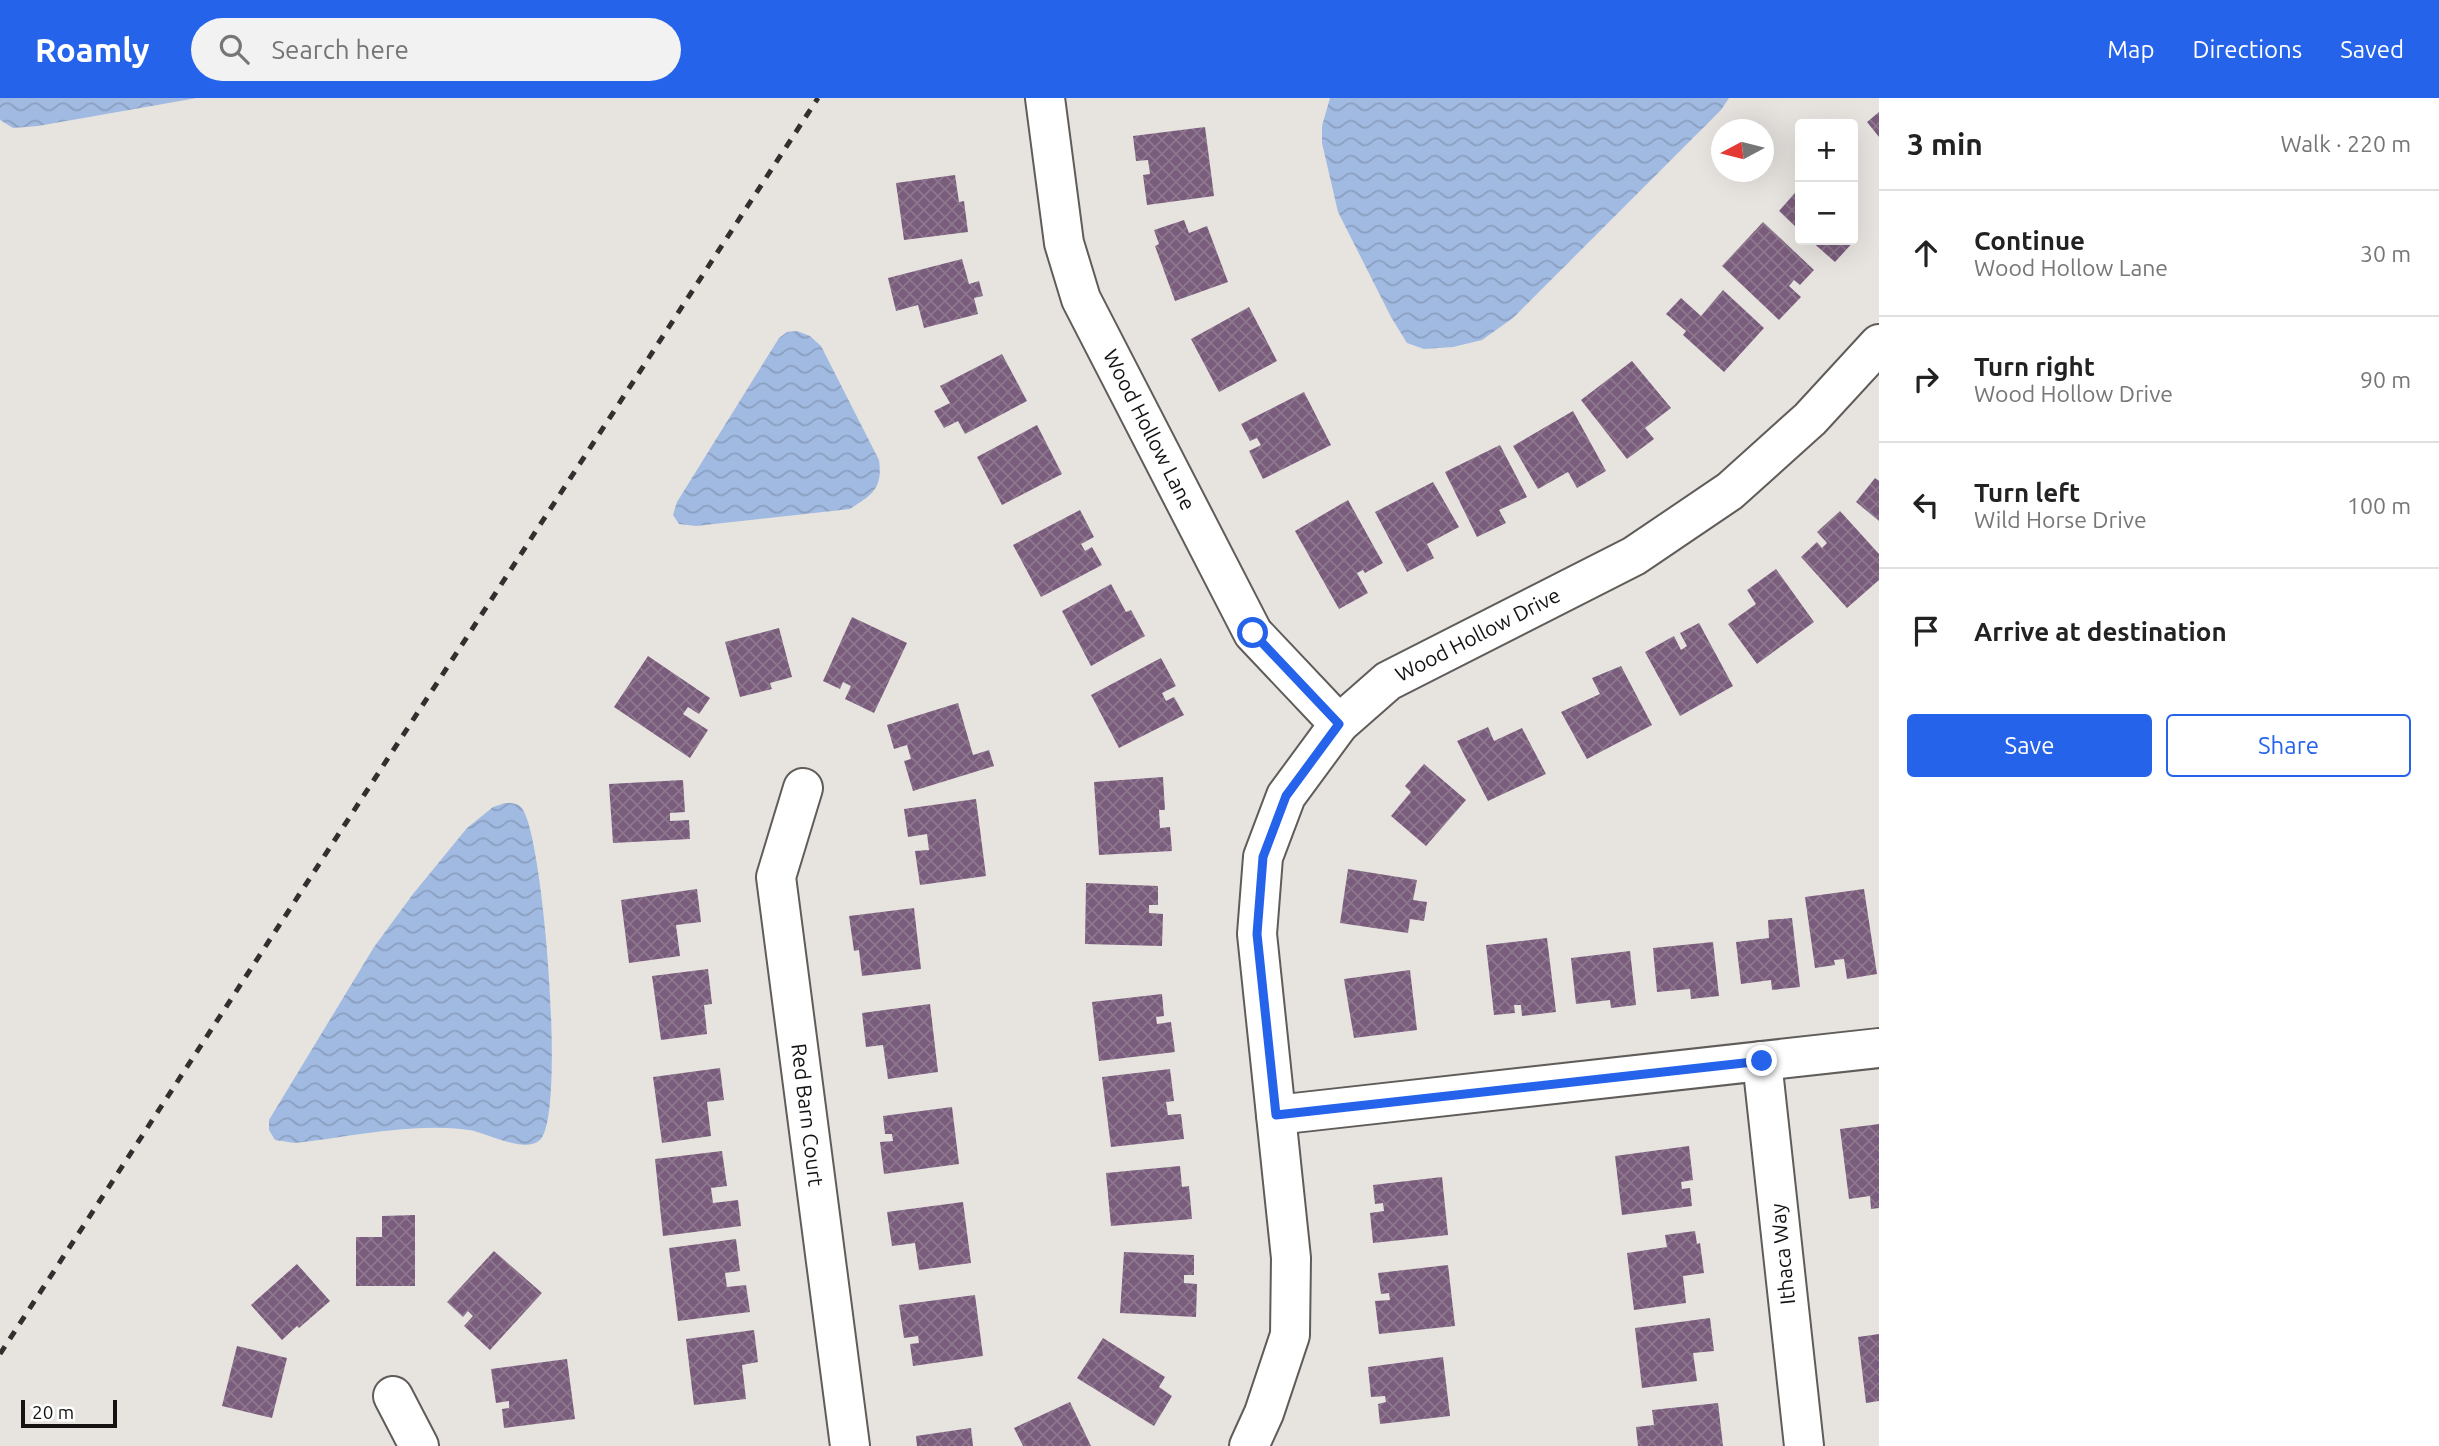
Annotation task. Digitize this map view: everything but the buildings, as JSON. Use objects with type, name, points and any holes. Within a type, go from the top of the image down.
[{"type":"street","name":"Wood Hollow Lane","points":[[1045,98],[1064,243],[1081,299],[1253,633],[1339,724]]},
{"type":"street","name":"Wood Hollow Drive","points":[[1249,1446],[1264,1413],[1290,1335],[1291,1258],[1257,934],[1263,857],[1286,796],[1339,724],[1388,681],[1634,556],[1730,491],[1810,419],[1879,344]]},
{"type":"street","name":"Red Barn Court","points":[[803,788],[776,877],[850,1446]]},
{"type":"street","points":[[1276,1115],[1879,1048]]},
{"type":"street","name":"Ithaca Way","points":[[1762,1061],[1804,1446]]},
{"type":"street","points":[[393,1396],[419,1446]]},
{"type":"water","points":[[0,98],[197,98],[13,128],[0,120]]},
{"type":"water","points":[[1330,98],[1729,98],[1721,110],[1513,318],[1482,340],[1453,347],[1424,349],[1407,343],[1338,212],[1322,143],[1322,126]]},
{"type":"water","points":[[797,331],[810,336],[821,346],[879,460],[879,478],[874,490],[850,509],[696,526],[679,524],[673,515],[677,502],[779,338],[787,332]]},
{"type":"water","points":[[505,803],[516,804],[523,810],[531,832],[544,922],[552,1034],[548,1121],[540,1140],[525,1145],[469,1130],[426,1128],[295,1143],[275,1140],[269,1130],[269,1120],[374,947],[467,828],[493,807]]},
{"type":"railway","points":[[0,1354],[818,98]]},
{"type":"route","points":[[1253,633],[1339,724],[1286,796],[1263,857],[1257,934],[1276,1115],[1762,1061]]}]
